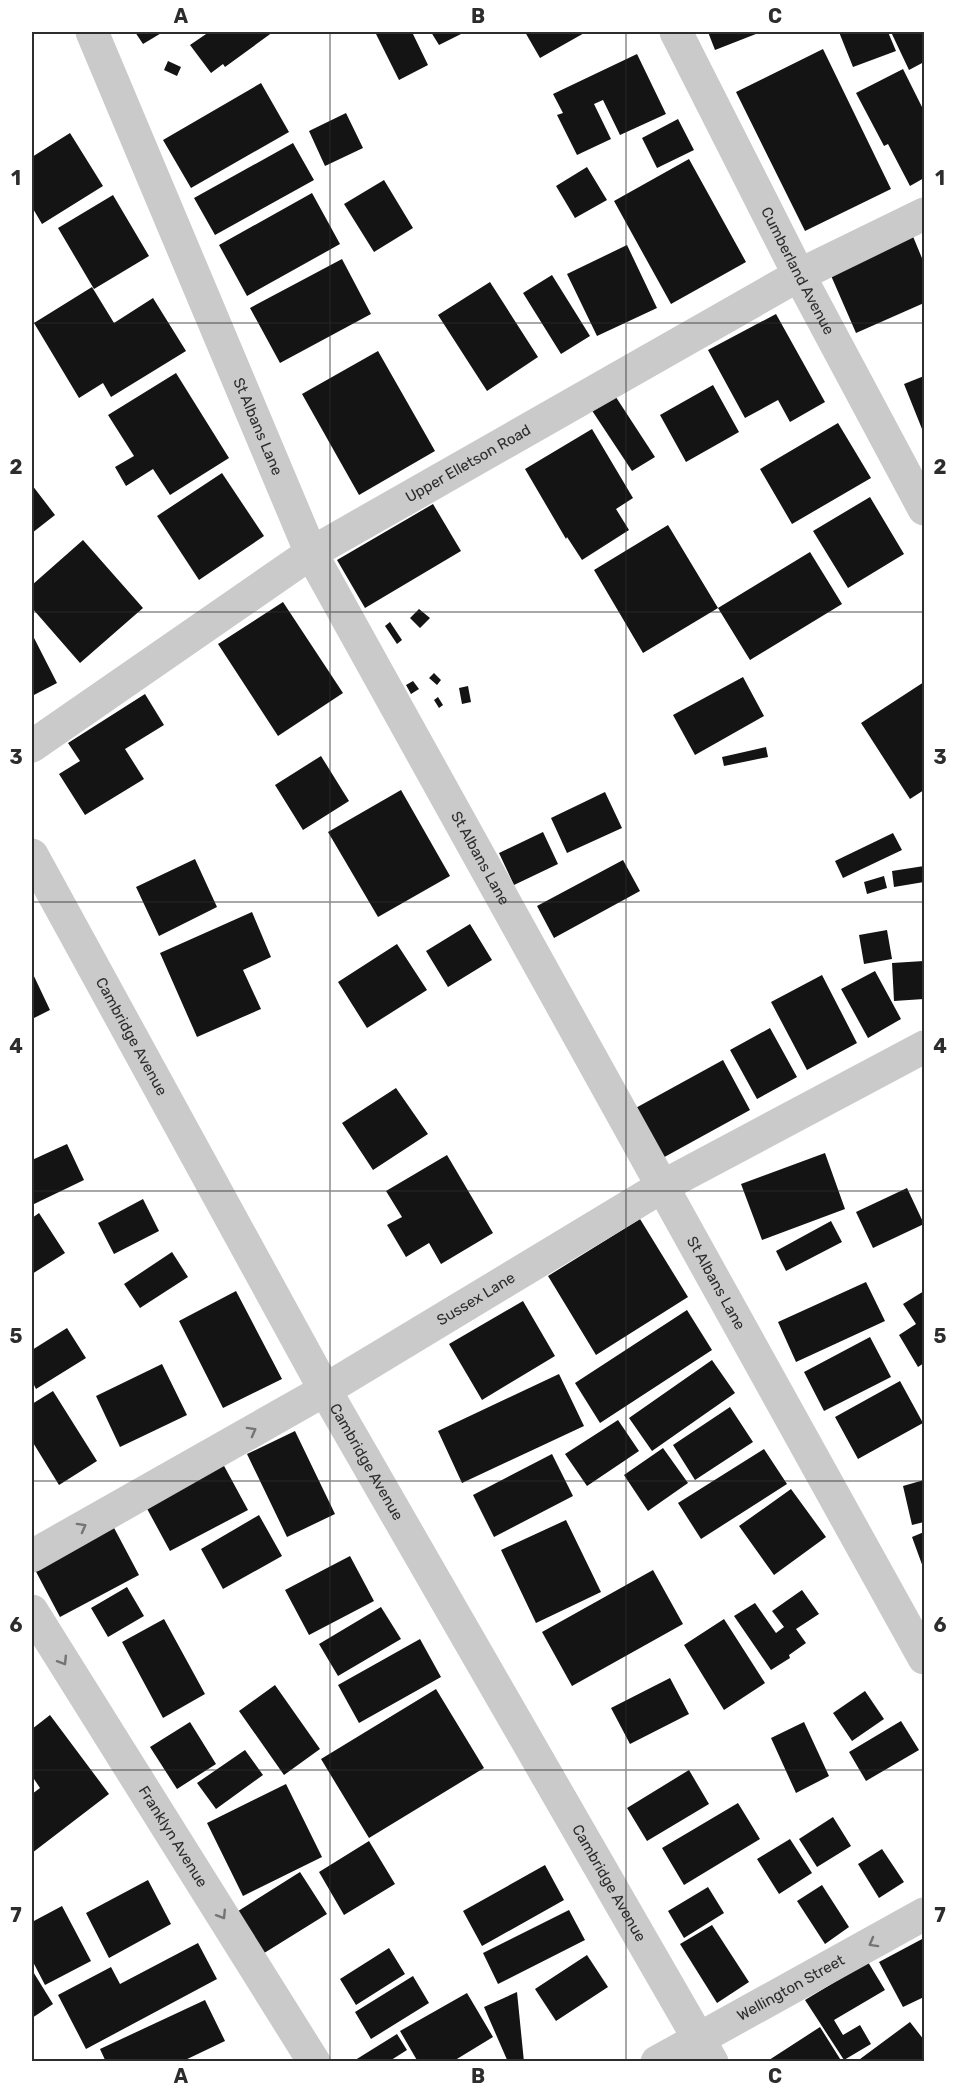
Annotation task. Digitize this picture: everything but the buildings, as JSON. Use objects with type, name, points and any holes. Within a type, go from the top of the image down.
[{"type":"street","name":"St Albans Lane","points":[[92,32],[311,553],[924,1658]]},
{"type":"street","name":"Cumberland Avenue","points":[[676,32],[799,275],[924,509]]},
{"type":"street","name":"Upper Elletson Road","points":[[32,746],[311,553],[799,275],[924,214]]},
{"type":"street","name":"Cambridge Avenue","points":[[32,855],[325,1390],[706,2051]]},
{"type":"street","name":"Sussex Lane","points":[[32,1556],[325,1390],[663,1186],[924,1047]]},
{"type":"street","name":"Franklyn Avenue","points":[[32,1611],[314,2061]]},
{"type":"street","name":"Wellington Street","points":[[657,2061],[706,2051],[924,1914]]}]
